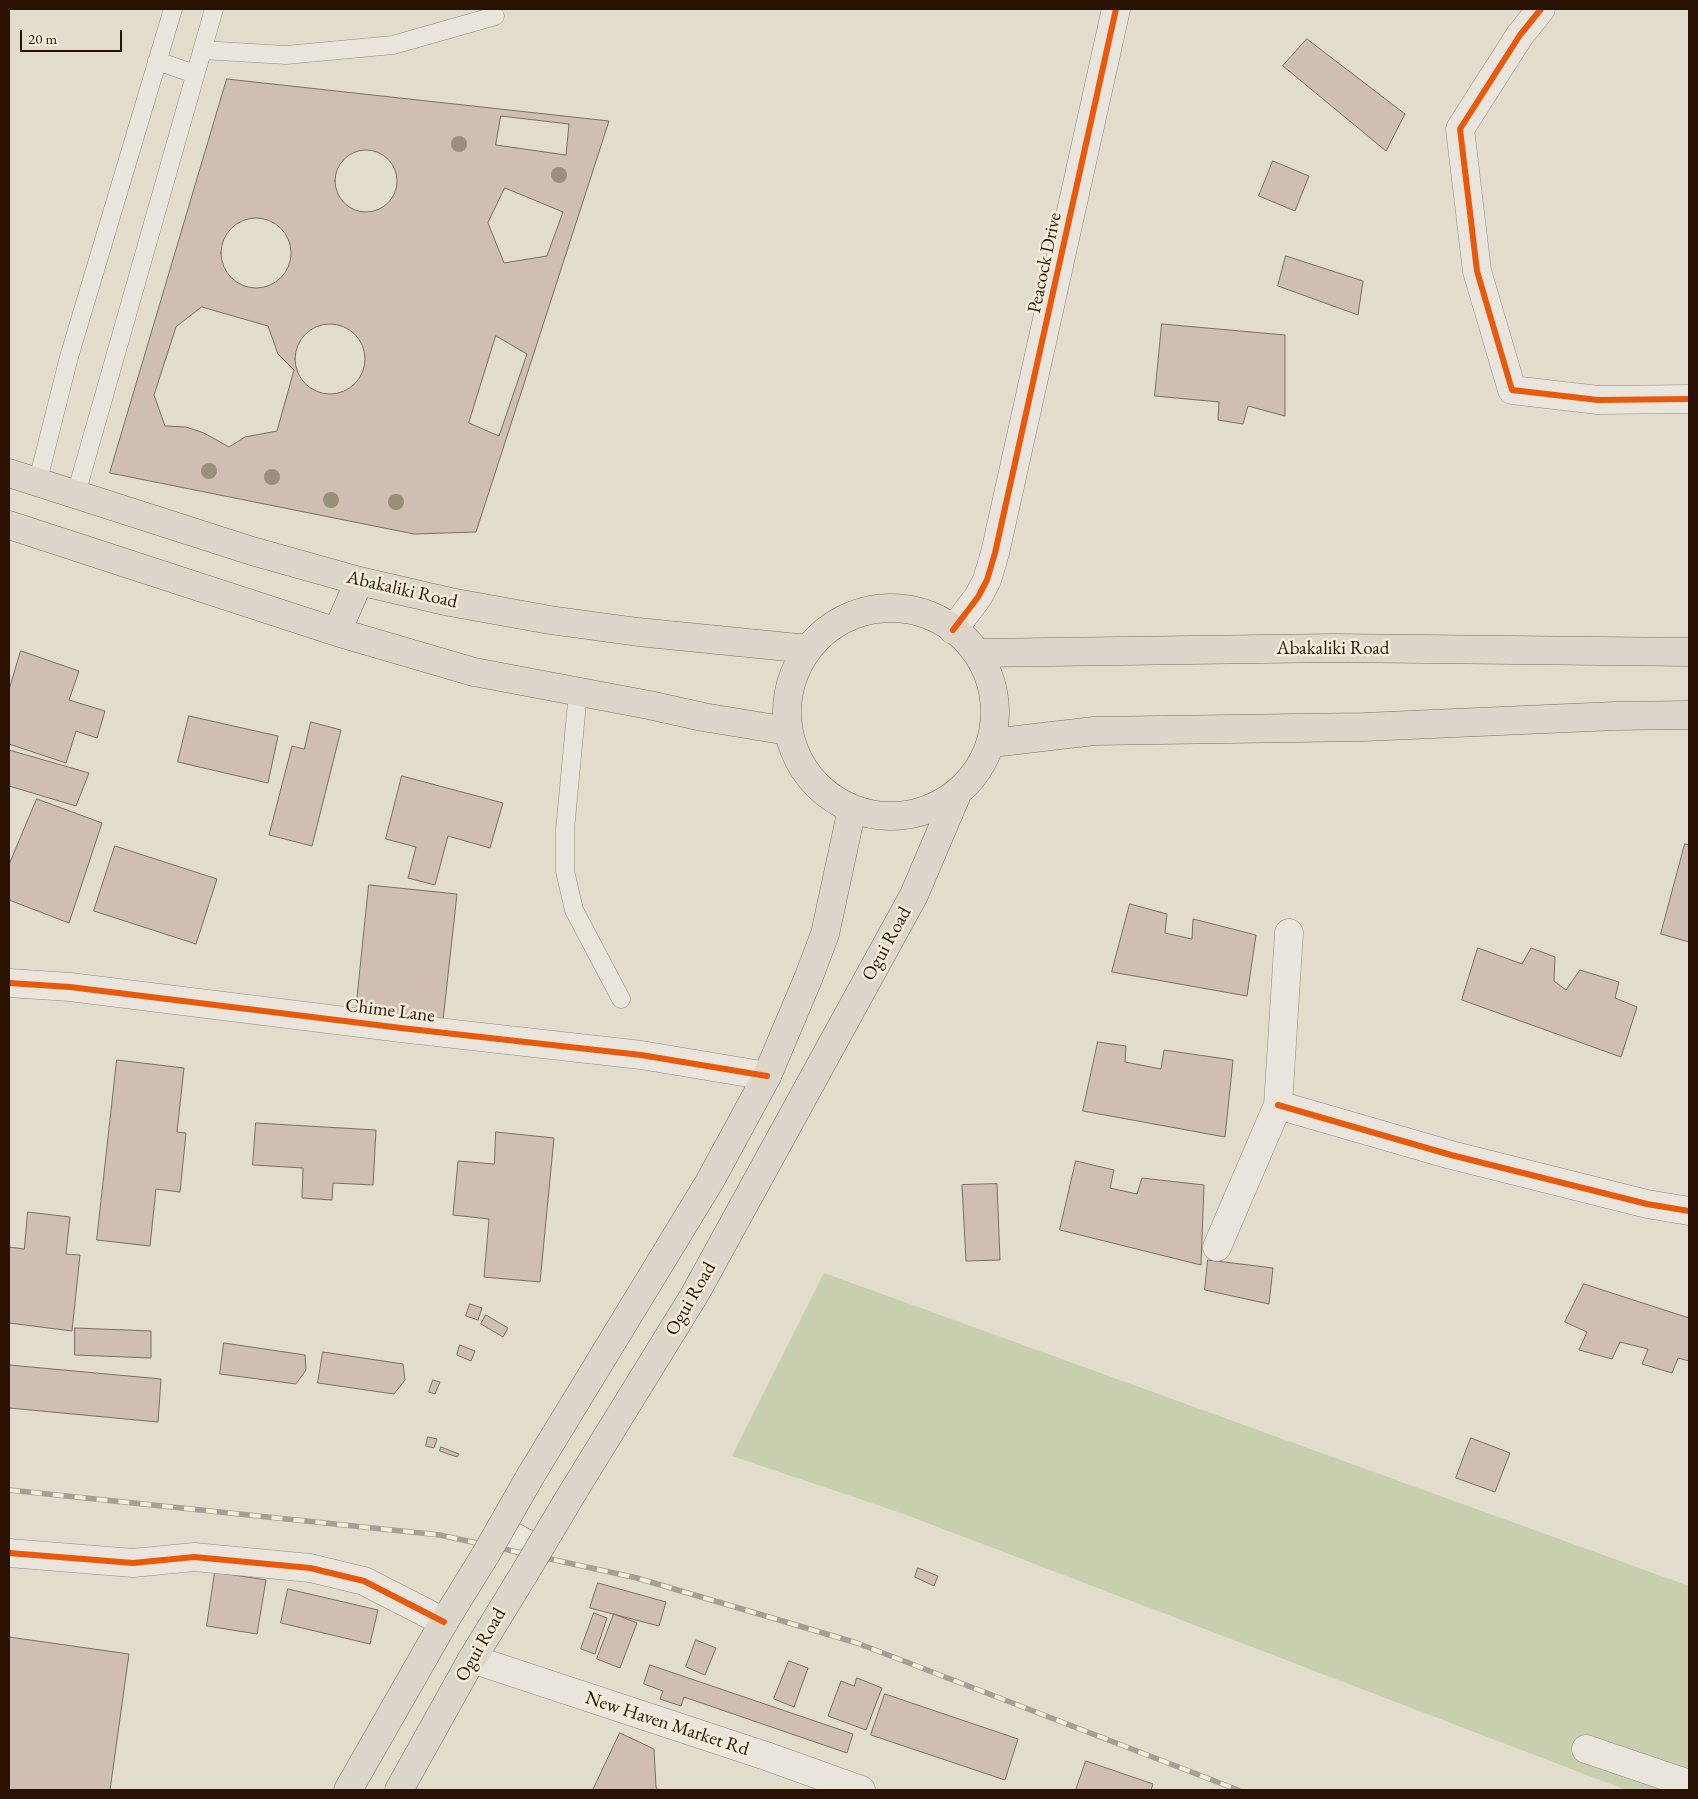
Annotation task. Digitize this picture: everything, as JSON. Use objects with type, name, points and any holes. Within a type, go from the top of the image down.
[{"type":"main road","name":"Abakaliki Road","points":[[9,473],[37,484],[76,494],[252,551],[358,581],[450,602],[550,620],[638,632],[808,649]]},
{"type":"main road","points":[[9,525],[337,632],[474,672],[703,717],[788,731]]},
{"type":"main road","points":[[337,632],[358,581]]},
{"type":"main road","points":[[896,608],[921,612],[945,622],[953,630],[978,653],[992,681],[996,712],[992,743],[984,762],[972,779],[957,794],[938,806],[918,813],[896,816],[874,814],[852,808],[829,796],[810,778],[797,756],[788,731],[787,702],[794,674],[808,649],[825,631],[846,618],[871,610],[896,608]]},
{"type":"main road","name":"Abakaliki Road","points":[[978,653],[1335,648],[1689,652]]},
{"type":"main road","points":[[992,743],[1094,731],[1364,727],[1615,716],[1689,716]]},
{"type":"main road","name":"Ogui Road","points":[[399,1790],[472,1659],[695,1294],[914,895],[957,794]]},
{"type":"main road","points":[[348,1790],[531,1475],[710,1181],[767,1076],[825,934],[852,808]]},
{"type":"street","name":"Peacock Drive","points":[[953,630],[978,597],[987,580],[1002,523],[1116,9]]},
{"type":"street","points":[[1541,9],[1520,35],[1460,129],[1477,271],[1512,390],[1598,400],[1689,399]]},
{"type":"street","points":[[1217,1247],[1278,1105],[1289,932]]},
{"type":"street","name":"Chime Lane","points":[[9,984],[70,987],[401,1028],[641,1055],[767,1076]]},
{"type":"street","points":[[1278,1105],[1451,1156],[1647,1204],[1689,1211]]},
{"type":"street","points":[[500,1529],[538,1550]]},
{"type":"street","points":[[9,1553],[133,1563],[194,1557],[259,1565],[310,1568],[364,1581],[444,1622]]},
{"type":"street","name":"New Haven Market Rd","points":[[472,1659],[766,1756],[860,1790]]},
{"type":"street","points":[[1586,1749],[1689,1784]]},
{"type":"lane","points":[[37,484],[69,358],[173,9]]},
{"type":"lane","points":[[76,494],[214,9]]},
{"type":"lane","points":[[202,50],[286,56],[392,45],[495,16]]},
{"type":"lane","points":[[157,61],[195,74]]},
{"type":"lane","points":[[578,692],[565,830],[565,871],[574,910],[621,999]]},
{"type":"green space","points":[[824,1273],[1689,1586],[1689,1790],[1626,1790],[904,1514],[732,1456]]},
{"type":"building","points":[[1307,39],[1405,114],[1386,151],[1283,66]]},
{"type":"building","points":[[227,79],[609,121],[476,532],[414,534],[110,473]]},
{"type":"building","points":[[501,116],[569,124],[566,155],[496,145]]},
{"type":"building","points":[[360,150],[372,150],[388,159],[395,169],[397,181],[395,193],[388,203],[372,212],[360,212],[349,207],[340,198],[335,187],[335,175],[340,164],[349,155]]},
{"type":"building","points":[[1273,161],[1309,176],[1295,211],[1259,196]]},
{"type":"building","points":[[505,188],[563,212],[547,256],[504,263],[488,223]]},
{"type":"building","points":[[256,218],[275,224],[285,234],[291,253],[285,272],[275,282],[256,288],[237,282],[227,272],[221,253],[227,234],[237,224]]},
{"type":"building","points":[[1286,256],[1363,281],[1358,315],[1278,286]]},
{"type":"building","points":[[202,307],[268,326],[278,354],[294,370],[277,431],[245,437],[229,447],[204,433],[186,427],[165,426],[154,395],[176,327]]},
{"type":"building","points":[[330,324],[349,330],[359,340],[365,359],[359,378],[349,388],[330,394],[311,388],[301,378],[295,359],[301,340],[311,330]]},
{"type":"building","points":[[1162,324],[1285,335],[1285,416],[1248,406],[1243,424],[1218,420],[1219,402],[1155,396]]},
{"type":"building","points":[[496,336],[527,354],[499,436],[469,423]]},
{"type":"building","points":[[21,651],[79,671],[69,700],[105,711],[97,738],[76,731],[66,763],[9,744],[9,690]]},
{"type":"building","points":[[189,716],[278,736],[268,783],[178,762]]},
{"type":"building","points":[[311,722],[341,730],[312,846],[269,835],[292,746],[304,749]]},
{"type":"building","points":[[9,750],[89,773],[76,806],[9,786]]},
{"type":"building","points":[[402,776],[503,803],[490,848],[448,836],[435,885],[408,878],[416,847],[386,839]]},
{"type":"building","points":[[37,799],[102,823],[69,923],[9,900],[9,865]]},
{"type":"building","points":[[1685,844],[1689,845],[1689,942],[1661,934]]},
{"type":"building","points":[[115,846],[217,879],[196,944],[94,911]]},
{"type":"building","points":[[369,885],[457,894],[443,1020],[356,1011]]},
{"type":"building","points":[[1130,904],[1167,914],[1165,933],[1192,939],[1193,919],[1256,935],[1247,996],[1112,972]]},
{"type":"building","points":[[1478,948],[1522,964],[1531,948],[1555,957],[1554,981],[1566,990],[1580,970],[1619,982],[1615,998],[1637,1007],[1621,1057],[1462,1000]]},
{"type":"building","points":[[1098,1042],[1126,1046],[1125,1062],[1161,1069],[1164,1050],[1233,1060],[1225,1137],[1083,1111]]},
{"type":"building","points":[[117,1060],[184,1068],[177,1132],[186,1133],[180,1192],[156,1189],[150,1246],[97,1240]]},
{"type":"building","points":[[256,1123],[376,1130],[373,1185],[333,1183],[332,1200],[302,1198],[303,1168],[253,1165]]},
{"type":"building","points":[[496,1132],[554,1138],[540,1282],[484,1277],[489,1219],[453,1215],[458,1161],[494,1164]]},
{"type":"building","points":[[1076,1161],[1114,1170],[1110,1188],[1137,1194],[1142,1178],[1204,1185],[1201,1265],[1060,1230]]},
{"type":"building","points":[[997,1184],[1000,1260],[966,1261],[962,1185]]},
{"type":"building","points":[[28,1212],[70,1217],[66,1254],[80,1255],[72,1331],[9,1323],[9,1247],[24,1249]]},
{"type":"building","points":[[1208,1260],[1273,1268],[1269,1304],[1205,1290]]},
{"type":"building","points":[[1584,1284],[1689,1318],[1689,1361],[1678,1358],[1672,1373],[1642,1364],[1648,1349],[1620,1342],[1612,1359],[1579,1350],[1587,1332],[1565,1322]]},
{"type":"building","points":[[470,1304],[482,1308],[478,1320],[466,1316]]},
{"type":"building","points":[[486,1315],[508,1328],[503,1337],[481,1324]]},
{"type":"building","points":[[75,1328],[151,1331],[151,1358],[75,1355]]},
{"type":"building","points":[[224,1343],[305,1355],[306,1370],[296,1384],[220,1374]]},
{"type":"building","points":[[460,1345],[475,1351],[471,1361],[457,1355]]},
{"type":"building","points":[[323,1352],[403,1364],[405,1380],[394,1394],[318,1383]]},
{"type":"building","points":[[9,1365],[161,1379],[158,1422],[9,1408]]},
{"type":"building","points":[[433,1380],[440,1382],[435,1394],[429,1392]]},
{"type":"building","points":[[428,1437],[437,1439],[434,1448],[426,1446]]},
{"type":"building","points":[[1471,1438],[1510,1453],[1495,1492],[1456,1478]]},
{"type":"building","points":[[441,1447],[459,1454],[457,1457],[440,1451]]},
{"type":"building","points":[[918,1568],[938,1576],[934,1586],[915,1577]]},
{"type":"building","points":[[215,1572],[266,1580],[257,1634],[207,1626]]},
{"type":"building","points":[[598,1583],[666,1602],[659,1626],[590,1608]]},
{"type":"building","points":[[288,1589],[378,1610],[370,1644],[281,1623]]},
{"type":"building","points":[[594,1613],[607,1618],[595,1654],[581,1649]]},
{"type":"building","points":[[614,1614],[637,1623],[620,1668],[597,1659]]},
{"type":"building","points":[[9,1637],[129,1654],[110,1790],[9,1790]]},
{"type":"building","points":[[696,1640],[716,1648],[705,1675],[686,1667]]},
{"type":"building","points":[[789,1661],[808,1668],[794,1707],[774,1699]]},
{"type":"building","points":[[650,1665],[853,1734],[847,1753],[684,1697],[681,1706],[660,1699],[663,1691],[644,1684]]},
{"type":"building","points":[[857,1678],[882,1688],[866,1730],[828,1716],[841,1681],[854,1686]]},
{"type":"building","points":[[885,1694],[1018,1739],[1005,1780],[871,1735]]},
{"type":"building","points":[[620,1733],[654,1749],[656,1787],[658,1790],[593,1790]]},
{"type":"building","points":[[1086,1761],[1153,1784],[1151,1790],[1076,1790]]},
{"type":"railway","points":[[9,1490],[440,1535],[637,1578],[857,1643],[1238,1790]]},
{"type":"cycle path","points":[[953,630],[978,597],[987,580],[995,553],[1116,9]]},
{"type":"cycle path","points":[[1541,9],[1520,35],[1460,129],[1477,271],[1512,390],[1598,400],[1689,399]]},
{"type":"cycle path","points":[[9,983],[70,987],[401,1028],[641,1055],[767,1076]]},
{"type":"cycle path","points":[[1278,1105],[1451,1155],[1647,1204],[1689,1211]]},
{"type":"cycle path","points":[[9,1553],[133,1563],[194,1557],[310,1568],[364,1581],[444,1622]]}]
